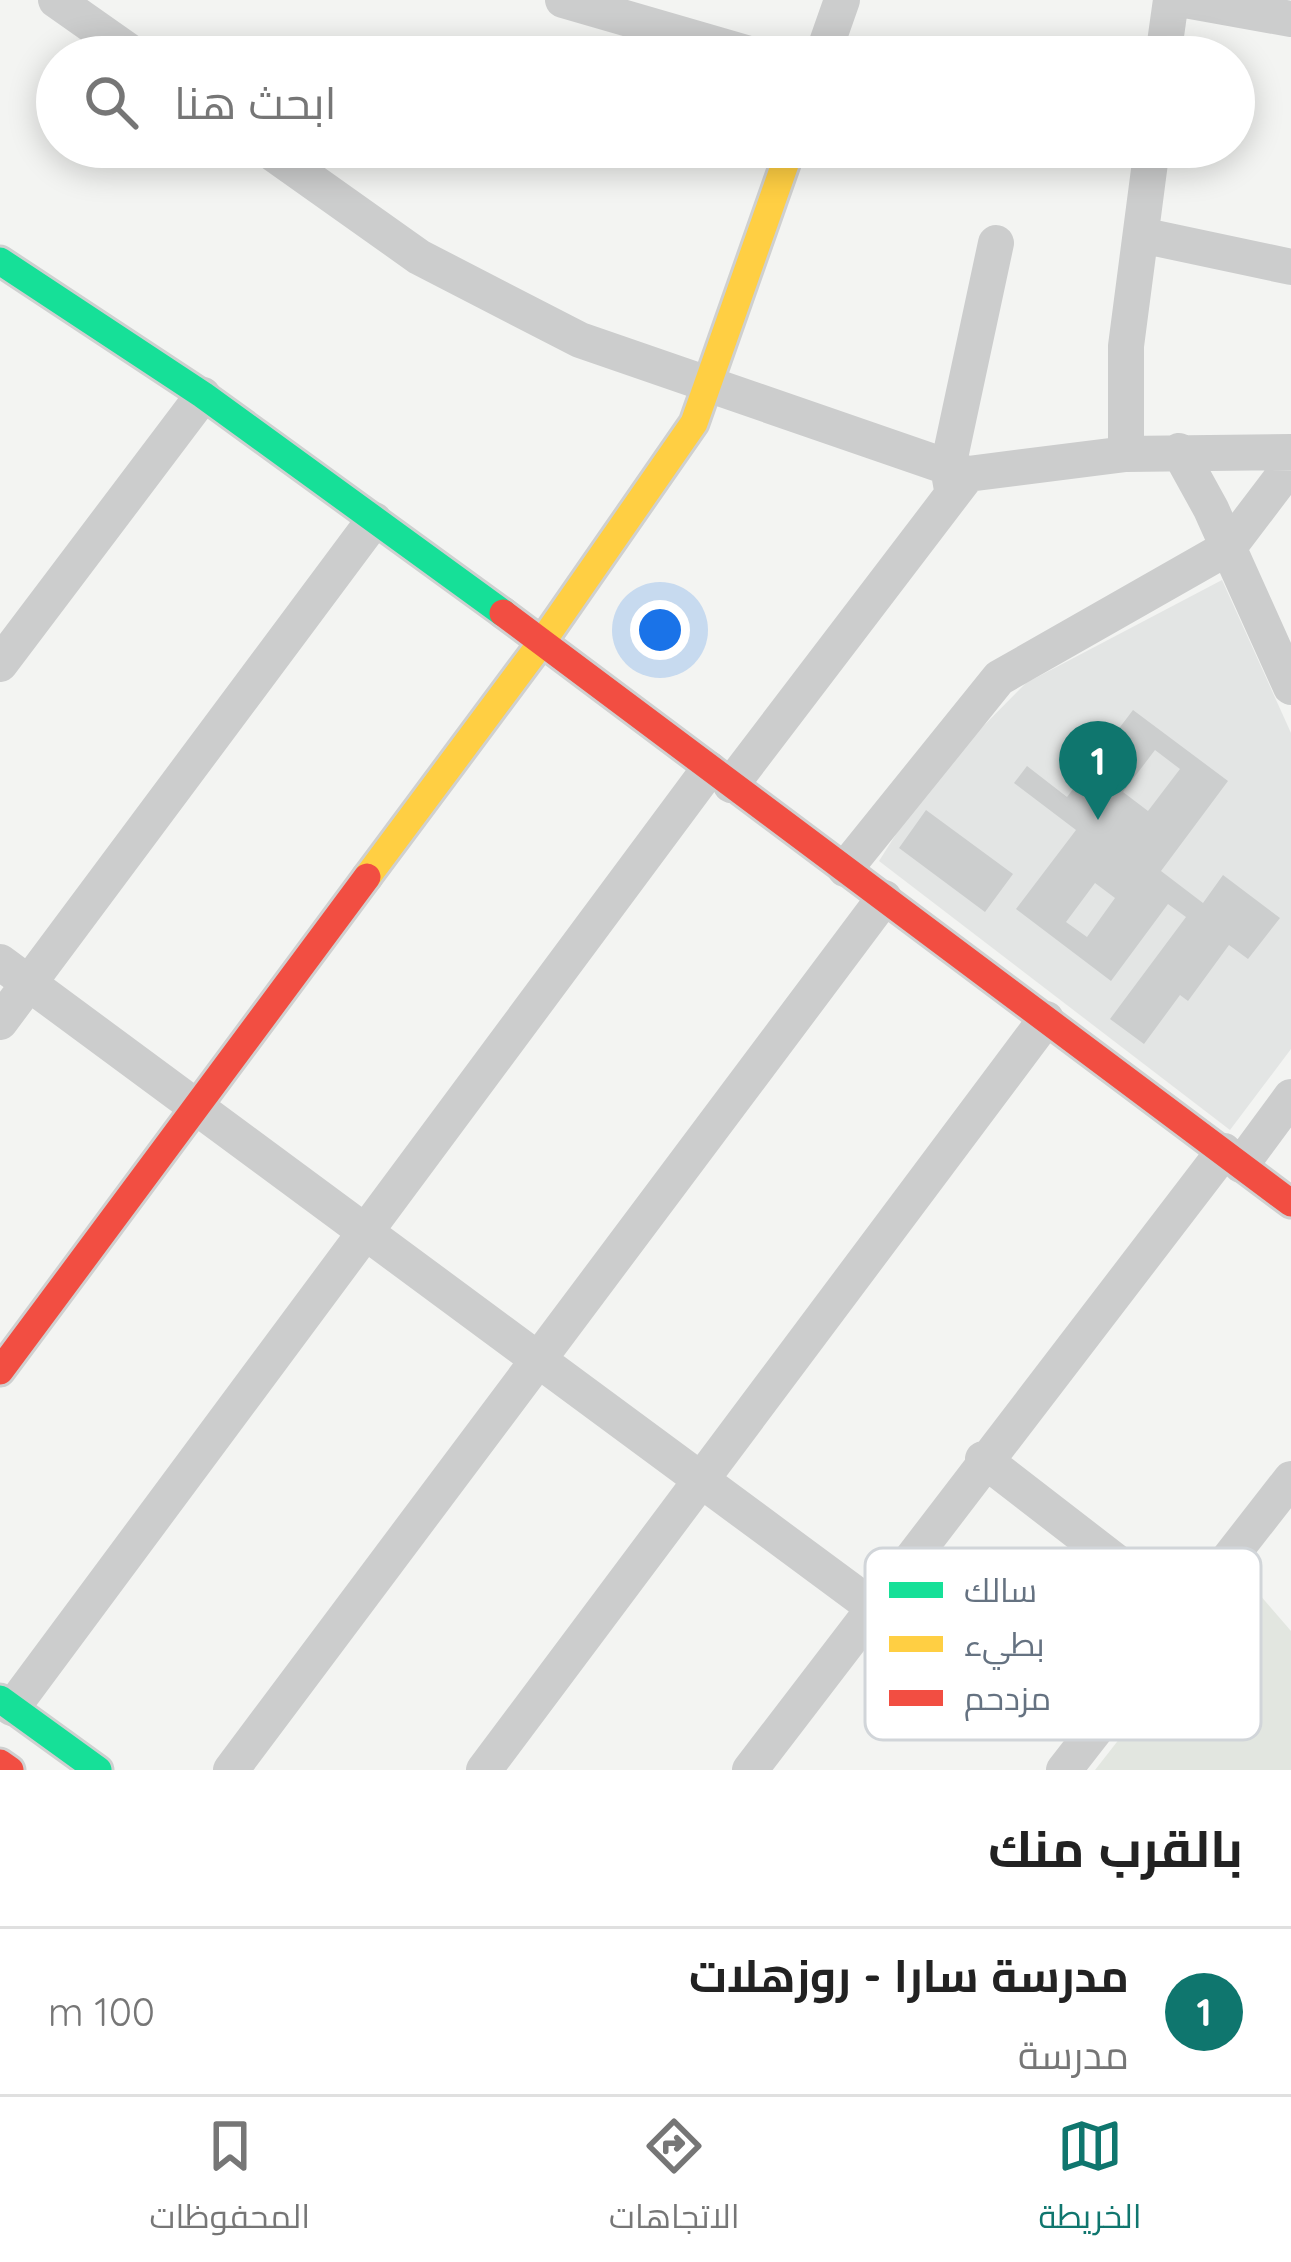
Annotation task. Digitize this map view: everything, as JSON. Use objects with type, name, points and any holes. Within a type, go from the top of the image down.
[{"type":"street","points":[[56,0],[107,36]]},
{"type":"street","points":[[562,0],[687,36]]},
{"type":"street","points":[[829,36],[842,0]]},
{"type":"street","points":[[1166,36],[1171,0]]},
{"type":"street","points":[[1185,0],[1291,19]]},
{"type":"street","points":[[294,168],[419,257],[580,340],[956,478],[1179,451],[1287,469]]},
{"type":"street","points":[[0,1370],[542,642],[694,423],[784,168]]},
{"type":"street","points":[[1126,454],[1126,346],[1150,168]]},
{"type":"street","points":[[1142,235],[1291,267]]},
{"type":"street","points":[[98,1770],[6,1704],[365,1232],[956,478],[996,243]]},
{"type":"street","points":[[0,261],[203,395],[542,642],[1291,1203]]},
{"type":"street","points":[[0,664],[203,395]]},
{"type":"street","points":[[1179,451],[1211,509],[1291,687]]},
{"type":"street","points":[[1211,509],[1287,469]]},
{"type":"street","points":[[845,869],[999,678],[1228,547],[1287,469]]},
{"type":"street","points":[[0,1022],[15,972],[374,520]]},
{"type":"street","points":[[231,1770],[884,898]]},
{"type":"street","points":[[15,972],[865,1602]]},
{"type":"street","points":[[484,1770],[1046,1019]]},
{"type":"street","points":[[916,1548],[983,1459],[1233,1158],[1291,1096]]},
{"type":"street","points":[[983,1459],[1098,1548]]},
{"type":"street","points":[[1238,1548],[1291,1479]]},
{"type":"street","points":[[749,1770],[865,1616]]},
{"type":"street","points":[[1064,1770],[1088,1740]]},
{"type":"street","points":[[0,1763],[10,1770]]},
{"type":"shaded area","points":[[1222,580],[1291,733],[1291,1049],[1230,1130],[879,861],[931,779],[1026,683]]},
{"type":"shaded area","points":[[1261,1596],[1291,1631],[1291,1770],[1095,1770],[1118,1740],[1261,1740]]},
{"type":"building","points":[[1133,710],[1228,781],[1161,871],[1203,903],[1223,875],[1280,918],[1248,959],[1229,945],[1188,1001],[1180,995],[1144,1044],[1110,1019],[1186,917],[1168,904],[1111,981],[1016,909],[1076,830],[1014,783],[1027,766],[1067,797]],"holes":[[[1155,750],[1180,769],[1148,811],[1123,792]],[[1095,883],[1115,898],[1087,937],[1066,922]]]},
{"type":"building","points":[[926,810],[1013,874],[985,912],[899,848]]},
{"type":"traffic: fast","points":[[0,261],[203,395],[503,613]]},
{"type":"traffic: fast","points":[[0,1699],[98,1770]]},
{"type":"traffic: slow","points":[[367,877],[542,642],[694,423],[784,168]]},
{"type":"traffic: jam","points":[[503,613],[1291,1203]]},
{"type":"traffic: jam","points":[[0,1371],[367,877]]},
{"type":"traffic: jam","points":[[0,1763],[10,1770]]},
{"type":"place","name":"مدرسة سارا - روزهلات","points":[[1098,820]]}]
